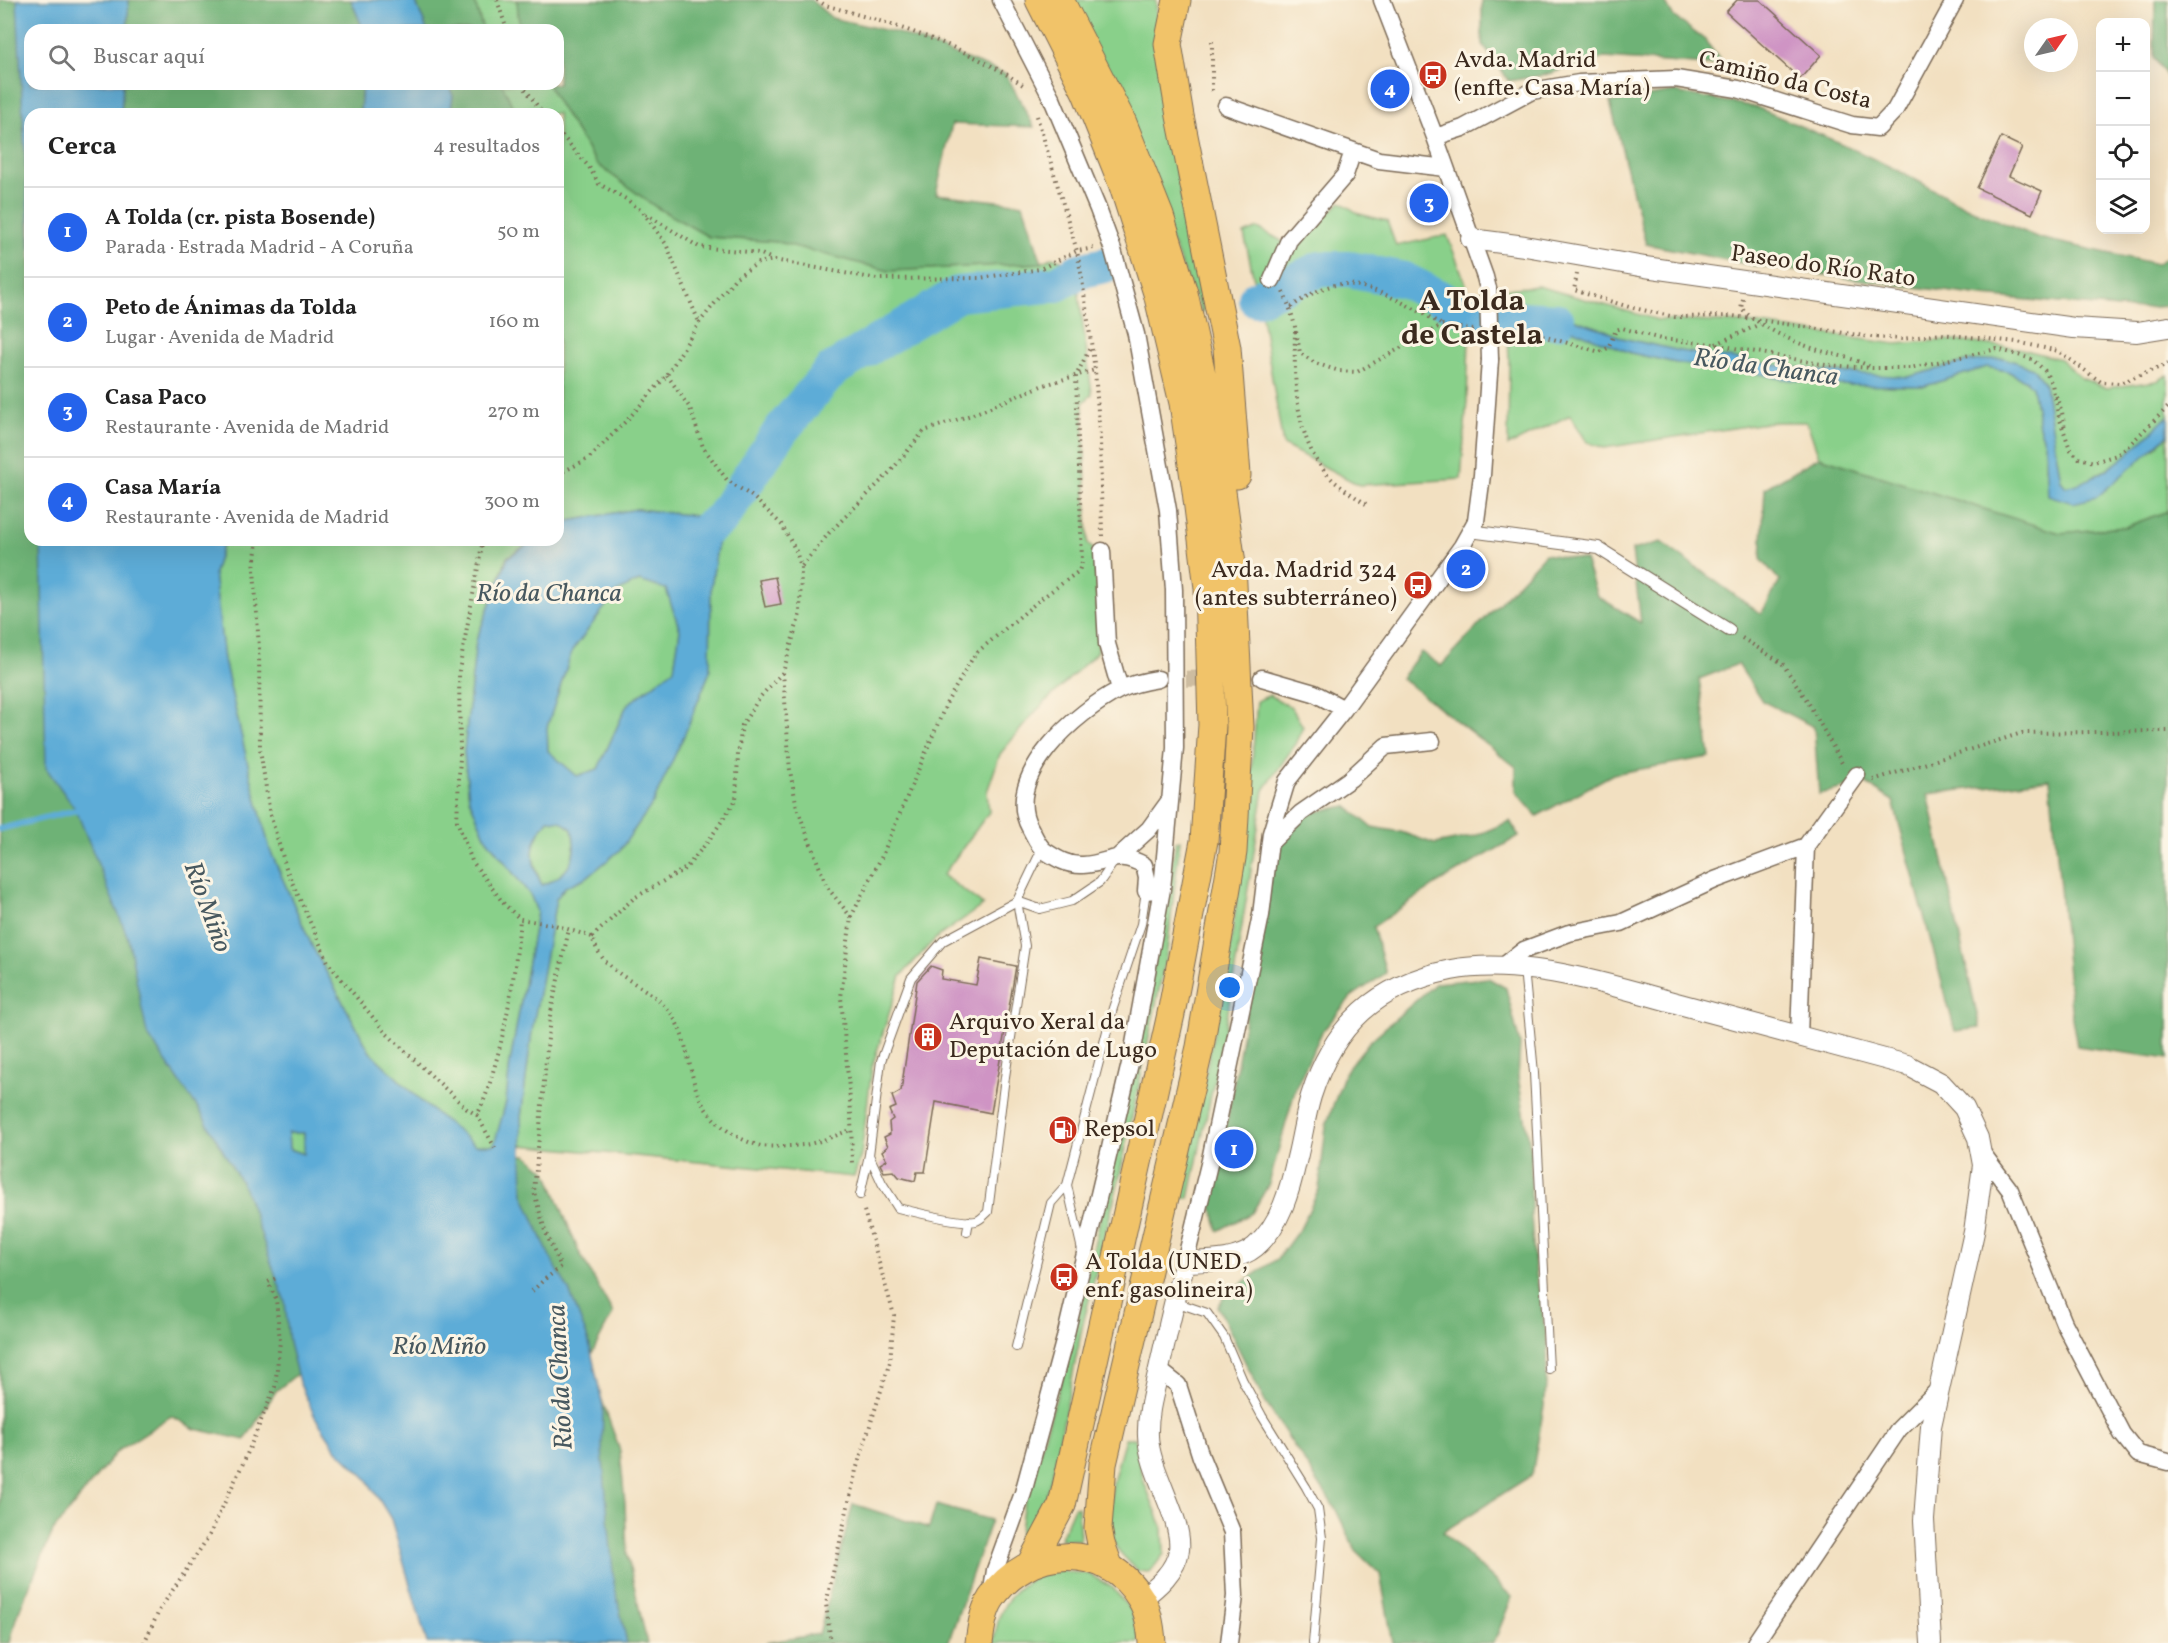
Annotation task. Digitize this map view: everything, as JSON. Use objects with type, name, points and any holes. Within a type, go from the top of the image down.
[{"type":"highway","points":[[1031,1563],[1062,1505],[1171,1014],[1204,841],[1212,725],[1208,588],[1196,491],[1183,403],[1157,293],[1122,183],[1086,93],[1040,0]]},
{"type":"highway","points":[[1060,0],[1123,123],[1160,216],[1184,293],[1212,419],[1232,564],[1240,728]]},
{"type":"highway","points":[[1110,1568],[1098,1528],[1103,1464],[1200,1047],[1233,852],[1246,594],[1227,348],[1180,116],[1168,44],[1177,0]]},
{"type":"highway","points":[[979,1643],[981,1622],[990,1600],[1007,1578],[1031,1563],[1051,1557],[1071,1556],[1091,1560],[1110,1568],[1128,1582],[1141,1599],[1150,1623],[1152,1643]]},
{"type":"street","points":[[990,1600],[995,1570],[1023,1493],[1084,1261],[1132,1055],[1154,890],[1171,799],[1175,748],[1174,590],[1168,510],[1136,334],[1113,250],[1098,209],[1052,99],[1001,0]]},
{"type":"street","name":"Camiño da Costa","points":[[1435,137],[1462,128],[1532,91],[1579,83],[1676,79],[1738,89],[1852,125],[1878,128],[1894,110],[1955,0]]},
{"type":"street","points":[[1141,1599],[1155,1589],[1174,1566],[1179,1549],[1177,1526],[1155,1471],[1148,1437],[1151,1401],[1210,1160],[1261,915],[1270,843],[1280,802],[1287,782],[1344,709],[1462,546],[1476,521],[1482,475],[1490,360],[1488,289],[1435,137],[1384,3]]},
{"type":"street","points":[[1226,106],[1379,160],[1446,168]]},
{"type":"street","points":[[1272,280],[1289,240],[1345,175],[1353,151]]},
{"type":"street","name":"Paseo do Río Rato","points":[[1471,238],[1744,281],[2074,328],[2137,332],[2168,327]]},
{"type":"street","points":[[1470,531],[1598,548],[1729,630]]},
{"type":"street","points":[[1102,551],[1107,644],[1120,690]]},
{"type":"street","points":[[1262,678],[1314,693],[1344,709]]},
{"type":"street","points":[[1154,890],[1147,878],[1144,865],[1132,858],[1118,856],[1083,865],[1066,863],[1042,849],[1024,818],[1025,792],[1034,767],[1053,742],[1089,708],[1120,690],[1140,682],[1158,679]]},
{"type":"street","points":[[1270,843],[1301,813],[1350,779],[1386,746],[1432,741]]},
{"type":"street","points":[[1799,1036],[1806,846],[1857,774]]},
{"type":"street","points":[[1118,856],[1149,830],[1171,799]]},
{"type":"street","points":[[1502,967],[1524,950],[1569,933],[1621,923],[1715,880],[1806,846]]},
{"type":"street","points":[[1185,1263],[1233,1258],[1255,1248],[1272,1226],[1289,1194],[1311,1096],[1331,1047],[1357,1014],[1384,994],[1419,978],[1453,970],[1524,968],[1590,980],[1907,1065],[1941,1083],[1964,1108],[1978,1138],[1983,1165],[1974,1232],[1930,1426],[1924,1520],[1931,1643]]},
{"type":"street","points":[[1980,1150],[2010,1190],[2064,1323],[2122,1434],[2138,1454],[2168,1462]]},
{"type":"street","points":[[1159,1370],[1178,1385],[1201,1456],[1232,1532],[1235,1596],[1229,1643]]},
{"type":"street","points":[[1755,1643],[1899,1429],[1938,1390]]},
{"type":"lane","points":[[869,1155],[882,1183],[898,1208],[930,1216],[969,1221],[977,1221],[988,1212],[1025,946],[1017,901],[1042,849]]},
{"type":"lane","points":[[860,1195],[869,1155],[881,1061],[911,978],[943,941],[1017,901],[1040,909],[1072,902],[1100,882],[1118,856]]},
{"type":"lane","points":[[1016,1347],[1051,1203],[1067,1185],[1113,1008],[1154,890]]},
{"type":"lane","points":[[1524,968],[1534,1073],[1549,1369]]},
{"type":"lane","points":[[1067,1185],[1084,1261]]},
{"type":"lane","points":[[968,1232],[969,1221]]},
{"type":"lane","points":[[1174,1302],[1207,1313],[1224,1336],[1243,1381],[1262,1416],[1318,1509],[1322,1538],[1313,1643]]},
{"type":"path","points":[[497,0],[505,24]]},
{"type":"path","points":[[817,0],[825,5],[924,35],[994,66],[1029,89]]},
{"type":"path","points":[[1212,41],[1212,90],[1226,106]]},
{"type":"path","points":[[526,90],[539,108]]},
{"type":"path","points":[[1036,112],[1077,251],[1082,279],[1095,370],[1100,439],[1102,551]]},
{"type":"path","points":[[564,138],[589,167],[599,184],[699,247],[759,253],[774,260],[877,279],[980,278],[1040,269],[1077,251],[1103,247]]},
{"type":"path","points":[[643,212],[666,244],[699,323]]},
{"type":"path","points":[[1580,256],[1574,290],[1629,307],[1675,317],[1733,316],[1871,337],[1902,339],[1941,334],[2017,342],[2058,351],[2102,382],[2120,382],[2168,364]]},
{"type":"path","points":[[564,471],[588,459],[628,419],[667,375],[699,323],[736,277],[758,263],[774,260]]},
{"type":"path","points":[[1744,281],[1741,308],[1753,320],[1814,349],[1856,360],[1872,368]]},
{"type":"path","points":[[1291,307],[1313,291],[1342,284],[1381,294],[1420,311],[1442,325],[1476,330]]},
{"type":"path","points":[[1285,296],[1295,321],[1300,353],[1315,363],[1339,371],[1358,372],[1442,325]]},
{"type":"path","points":[[1295,321],[1294,378],[1307,444],[1326,474],[1366,504]]},
{"type":"path","points":[[1715,344],[1760,324]]},
{"type":"path","points":[[1496,333],[1535,334],[1600,352],[1608,348],[1616,330],[1622,328],[1661,339],[1715,344],[1800,361],[1872,368],[1910,368],[1997,350],[2032,358],[2045,371],[2052,384],[2070,449],[2079,458],[2094,462],[2117,455],[2168,407]]},
{"type":"path","points":[[831,1643],[826,1604],[856,1470],[890,1362],[894,1315],[850,1160],[851,1130],[841,997],[851,917],[882,856],[947,702],[975,654],[1042,598],[1079,571],[1082,562],[1076,376],[1091,346]]},
{"type":"path","points":[[801,567],[829,533],[891,471],[924,431],[971,415],[1041,386],[1095,370]]},
{"type":"path","points":[[667,375],[690,408],[703,447],[727,480],[753,496],[782,525],[796,551],[801,567],[800,614],[783,672],[790,771],[797,808],[827,888],[851,917]]},
{"type":"path","points":[[256,546],[254,569],[259,649],[260,749],[270,814],[287,871],[329,964],[342,982],[385,1032],[467,1109],[477,1115],[495,1148]]},
{"type":"path","points":[[482,546],[459,671],[460,756],[457,821],[471,861],[504,904],[520,919],[555,925],[592,937]]},
{"type":"path","points":[[1729,630],[1782,663],[1808,702],[1845,770],[1872,780],[2022,733],[2168,731]]},
{"type":"path","points":[[592,937],[634,898],[686,868],[709,840],[736,800],[742,725],[760,697],[783,672]]},
{"type":"path","points":[[477,1115],[486,1099],[505,1026],[517,958],[520,919]]},
{"type":"path","points":[[531,1292],[561,1267],[545,1230],[534,1192],[550,1016],[569,929]]},
{"type":"path","points":[[592,937],[597,951],[611,968],[652,994],[670,1012],[683,1039],[696,1089],[704,1109],[722,1128],[759,1146],[803,1145],[851,1130]]},
{"type":"path","points":[[144,1643],[160,1609],[209,1536],[275,1387],[280,1341],[276,1299],[268,1282],[276,1278]]},
{"type":"green space","points":[[0,0],[19,0],[24,52],[24,90],[28,90],[29,108],[24,108],[24,546],[51,546],[318,1357],[276,1391],[245,1440],[195,1429],[171,1416],[117,1451],[53,1531],[16,1618],[10,1643],[0,1643]]},
{"type":"green space","points":[[129,0],[351,0],[361,24],[127,24]]},
{"type":"green space","points":[[415,0],[474,0],[481,24],[425,24]]},
{"type":"green space","points":[[474,0],[517,0],[520,24],[481,24]]},
{"type":"green space","points":[[517,0],[811,0],[832,18],[898,33],[1006,74],[1034,127],[952,124],[936,194],[1023,204],[1042,263],[889,271],[778,242],[709,237],[656,207],[597,164],[551,90],[564,90],[564,24],[520,24]]},
{"type":"green space","points":[[1072,0],[1156,0],[1162,79],[1168,118],[1204,312],[1201,312]]},
{"type":"green space","points":[[1482,0],[1664,0],[1673,16],[1705,40],[1724,66],[1604,58],[1544,75],[1509,81],[1482,44]]},
{"type":"green space","points":[[2155,0],[2168,0],[2168,78],[2154,58]]},
{"type":"green space","points":[[123,90],[362,90],[360,108],[121,108]]},
{"type":"green space","points":[[450,90],[505,90],[513,108],[451,108],[453,96]]},
{"type":"green space","points":[[505,90],[551,90],[561,108],[513,108]]},
{"type":"green space","points":[[1675,92],[1756,107],[1901,172],[1970,209],[2039,238],[2157,264],[2168,256],[2168,306],[2130,309],[1982,296],[1757,266],[1646,244],[1610,102]]},
{"type":"green space","points":[[564,112],[597,164],[656,207],[709,237],[778,242],[889,271],[1041,263],[1052,257],[1071,263],[1078,287],[1092,394],[1083,403],[1088,544],[1095,551],[1098,651],[1035,712],[1000,754],[987,792],[989,812],[943,875],[983,905],[935,939],[901,976],[872,1067],[861,1155],[854,1177],[521,1145],[521,1117],[532,1031],[556,899],[565,887],[587,877],[620,850],[653,803],[710,671],[711,588],[721,519],[637,509],[564,522]]},
{"type":"green space","points":[[1341,202],[1359,214],[1387,221],[1396,246],[1447,235],[1466,284],[1469,336],[1461,479],[1359,485],[1283,445],[1261,311],[1244,234],[1258,228],[1291,246]]},
{"type":"green space","points":[[1538,286],[1658,320],[1747,323],[1896,344],[1946,340],[2018,348],[2060,359],[2081,378],[2107,388],[2157,381],[2168,375],[2168,416],[2126,457],[2084,483],[2066,487],[2061,481],[2045,385],[2032,368],[2004,358],[1965,362],[1908,377],[1863,375],[1680,351],[1622,338],[1549,311],[1507,314],[1506,289]]},
{"type":"green space","points":[[1507,322],[1574,330],[1631,353],[1676,363],[1743,370],[1777,378],[1833,385],[1925,386],[1987,367],[2007,371],[2032,385],[2039,426],[2045,443],[2045,469],[2073,503],[2156,447],[2168,435],[2168,511],[2125,527],[2060,533],[1819,457],[1807,422],[1772,422],[1604,448],[1587,442],[1570,415],[1508,446]]},
{"type":"green space","points":[[1819,457],[2060,533],[2125,527],[2168,511],[2168,1059],[2077,1046],[2072,1018],[2050,779],[1928,794],[1980,1028],[1955,1031],[1893,801],[1865,783],[1819,794],[1814,727],[1762,701],[1738,664],[1699,679],[1710,757],[1613,774],[1537,816],[1516,792],[1516,767],[1401,678],[1421,652],[1441,666],[1545,554],[1585,560],[1597,596],[1641,623],[1632,550],[1661,542],[1761,614],[1780,581],[1761,559],[1765,488]]},
{"type":"green space","points":[[222,546],[525,546],[507,557],[476,641],[464,752],[469,798],[486,838],[531,896],[537,912],[510,1063],[506,1102],[495,1145],[475,1146],[424,1104],[370,1052],[312,946],[270,850],[252,782],[224,660],[214,573]]},
{"type":"green space","points":[[639,581],[666,588],[680,630],[674,669],[627,705],[598,769],[577,776],[548,751],[547,727],[572,651],[616,591]]},
{"type":"green space","points":[[1270,695],[1292,708],[1303,727],[1294,746],[1264,790],[1225,1030],[1189,1198],[1180,1198],[1229,958],[1248,813],[1257,701]]},
{"type":"green space","points":[[1346,806],[1372,827],[1401,832],[1435,844],[1475,836],[1510,821],[1519,836],[1438,883],[1373,927],[1386,973],[1351,997],[1322,1032],[1296,1087],[1269,1184],[1252,1213],[1218,1231],[1212,1206],[1280,822],[1283,818]]},
{"type":"green space","points":[[548,820],[560,821],[572,829],[574,849],[573,857],[565,871],[542,885],[535,867],[533,851],[537,836]]},
{"type":"green space","points":[[1180,840],[1167,952],[1119,1179],[1082,1328],[1055,1463],[1043,1508],[1018,1546],[1023,1508],[1072,1345],[1145,1017],[1176,841]]},
{"type":"green space","points":[[1488,978],[1506,988],[1520,1044],[1518,1077],[1531,1153],[1534,1260],[1548,1346],[1545,1400],[1532,1475],[1443,1532],[1512,1597],[1494,1643],[1393,1643],[1380,1574],[1356,1551],[1335,1508],[1265,1402],[1218,1307],[1226,1294],[1278,1258],[1301,1227],[1319,1189],[1326,1126],[1345,1072],[1369,1042],[1436,983]]},
{"type":"green space","points":[[288,1133],[304,1133],[305,1154],[289,1149]]},
{"type":"green space","points":[[503,1155],[527,1155],[547,1172],[578,1250],[613,1313],[588,1361],[620,1451],[627,1554],[647,1643],[605,1643]]},
{"type":"green space","points":[[1125,1438],[1135,1438],[1144,1482],[1163,1529],[1164,1554],[1150,1572],[1138,1571],[1125,1558],[1114,1543],[1111,1530],[1109,1517],[1112,1490]]},
{"type":"green space","points":[[853,1504],[929,1528],[936,1505],[991,1520],[948,1643],[765,1643],[819,1634]]},
{"type":"green space","points":[[1074,1507],[1078,1507],[1080,1540],[1060,1539]]},
{"type":"green space","points":[[1060,1571],[1089,1574],[1113,1588],[1131,1611],[1139,1638],[1138,1643],[994,1643],[1000,1614],[1009,1598],[1035,1577]]},
{"type":"water","points":[[17,0],[129,0],[127,24],[24,24],[24,90],[123,90],[121,108],[24,108],[24,139]]},
{"type":"water","points":[[351,0],[415,0],[425,24],[361,24]]},
{"type":"water","points":[[362,90],[450,90],[453,96],[451,108],[360,108]]},
{"type":"water","points":[[1549,311],[1622,338],[1680,351],[1818,371],[1908,377],[1965,362],[2004,358],[2033,368],[2045,385],[2061,481],[2066,487],[2095,476],[2122,459],[2168,416],[2168,435],[2097,497],[2073,503],[2048,495],[2045,443],[2039,426],[2032,386],[2007,371],[1987,367],[1925,386],[1833,385],[1777,378],[1743,370],[1676,363],[1631,353],[1574,330],[1507,322],[1507,314]]},
{"type":"water","name":"Río Miño","points":[[637,509],[721,519],[711,588],[710,671],[653,803],[620,850],[587,877],[565,887],[556,899],[532,1031],[521,1117],[523,1194],[550,1257],[569,1290],[589,1342],[603,1406],[602,1450],[614,1583],[627,1643],[427,1643],[391,1519],[366,1478],[337,1450],[315,1417],[299,1382],[289,1343],[285,1302],[245,1189],[200,1111],[147,1034],[128,938],[76,810],[46,768],[41,546],[222,546],[214,573],[224,660],[270,850],[312,946],[370,1052],[424,1104],[475,1145],[494,1145],[506,1102],[510,1063],[537,912],[531,896],[486,838],[469,798],[464,752],[476,641],[508,557],[525,546],[564,546],[564,522]],"holes":[[[639,581],[666,589],[680,630],[674,669],[627,705],[598,769],[577,776],[548,751],[547,727],[572,651],[616,592]],[[548,820],[560,821],[572,829],[574,848],[566,870],[552,881],[542,885],[535,868],[533,852],[537,836]],[[288,1133],[304,1133],[304,1154],[289,1149]]]},
{"type":"building","points":[[1737,0],[1760,0],[1821,55],[1800,79],[1726,12]]},
{"type":"building","points":[[2001,137],[2022,147],[2009,176],[2042,191],[2032,214],[1977,188]]},
{"type":"building","points":[[775,577],[781,604],[765,607],[759,580]]},
{"type":"building","points":[[981,959],[1016,966],[991,1113],[936,1102],[925,1172],[917,1172],[915,1181],[899,1177],[894,1171],[884,1172],[880,1164],[887,1160],[882,1151],[888,1146],[884,1137],[890,1134],[889,1122],[893,1119],[889,1110],[896,1107],[892,1096],[901,1091],[917,981],[931,966],[942,970],[941,979],[976,985]]},
{"type":"waterway","name":"Río da Chanca","points":[[677,541],[701,533],[721,519],[782,429],[832,370],[958,294],[1057,284],[1079,271],[1105,265]]},
{"type":"waterway","name":"Río da Chanca","points":[[1256,299],[1320,269],[1349,269],[1404,280],[1456,306],[1504,318],[1557,321]]},
{"type":"waterway","points":[[0,829],[84,808]]},
{"type":"tunnel","points":[[1162,679],[1262,678]]},
{"type":"place","name":"Avda. Madrid (enfte. Casa María)","points":[[1433,75]]},
{"type":"place","name":"Casa María","points":[[1390,89]]},
{"type":"place","name":"Casa Paco","points":[[1429,203]]},
{"type":"place","name":"Peto de Ánimas da Tolda","points":[[1466,569]]},
{"type":"place","name":"Avda. Madrid 324 (antes subterráneo)","points":[[1418,585]]},
{"type":"place","name":"Arquivo Xeral da Deputación de Lugo","points":[[928,1037]]},
{"type":"place","name":"Repsol","points":[[1063,1130]]},
{"type":"place","name":"A Tolda (cr. pista Bosende)","points":[[1234,1149]]},
{"type":"place","name":"A Tolda (UNED, enf. gasolineira)","points":[[1064,1277]]},
{"type":"district","name":"A Tolda de Castela","points":[[1472,319]]}]
